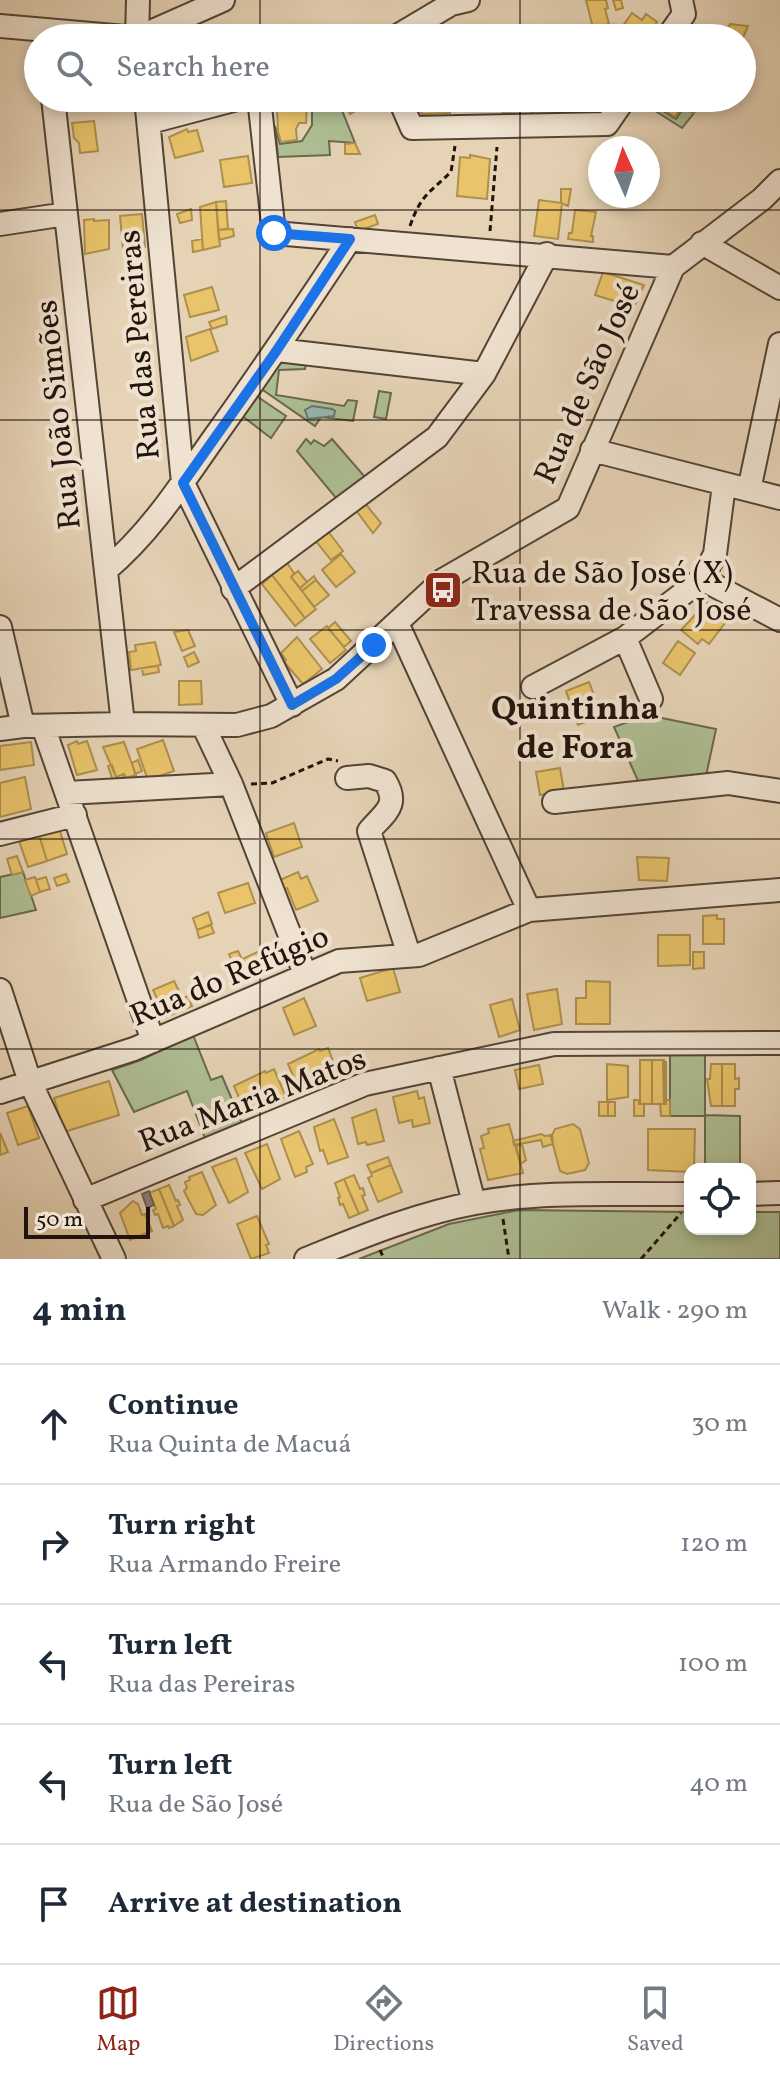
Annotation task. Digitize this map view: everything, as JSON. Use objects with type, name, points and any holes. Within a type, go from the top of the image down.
[{"type":"street","points":[[137,24],[138,0]]},
{"type":"street","points":[[169,24],[223,0]]},
{"type":"street","points":[[677,24],[684,14],[681,0]]},
{"type":"street","points":[[417,24],[456,1]]},
{"type":"street","points":[[0,26],[24,31]]},
{"type":"street","name":"Rua João Simões","points":[[55,112],[123,724]]},
{"type":"street","name":"Rua das Pereiras","points":[[148,112],[183,483],[292,705]]},
{"type":"street","points":[[150,122],[188,112]]},
{"type":"street","points":[[261,112],[274,233],[673,267]]},
{"type":"street","points":[[405,112],[412,128],[607,124],[615,112]]},
{"type":"street","name":"Rua de São José","points":[[0,729],[123,724],[204,727],[253,722],[292,705],[336,679],[443,580],[568,508],[673,267],[743,214],[780,181]]},
{"type":"street","points":[[0,224],[66,214]]},
{"type":"street","points":[[106,570],[141,537],[183,483],[277,350],[350,239]]},
{"type":"street","points":[[702,243],[780,288]]},
{"type":"street","points":[[233,589],[437,437],[484,374],[547,254]]},
{"type":"street","points":[[749,490],[780,344]]},
{"type":"street","points":[[277,350],[484,374]]},
{"type":"street","points":[[592,450],[780,498]]},
{"type":"street","points":[[533,687],[625,638],[702,579],[715,554],[724,485]]},
{"type":"street","points":[[702,579],[780,620]]},
{"type":"street","points":[[397,623],[529,910]]},
{"type":"street","points":[[0,627],[33,726],[67,793],[153,1041]]},
{"type":"street","points":[[625,638],[651,699]]},
{"type":"street","points":[[204,727],[231,784],[305,974]]},
{"type":"street","points":[[347,778],[369,776],[385,781],[392,793],[392,805],[369,831],[409,955]]},
{"type":"street","points":[[554,802],[728,783],[780,791]]},
{"type":"street","points":[[67,793],[231,784]]},
{"type":"street","points":[[0,834],[75,815]]},
{"type":"street","name":"Rua do Refúgio","points":[[0,1092],[114,1057],[339,961],[428,952],[529,910],[780,890]]},
{"type":"street","points":[[0,990],[30,1082],[114,1259]]},
{"type":"street","name":"Rua Maria Matos","points":[[85,1200],[365,1084],[554,1044],[780,1043]]},
{"type":"street","points":[[439,1068],[474,1203]]},
{"type":"street","points":[[756,1194],[780,1193]]},
{"type":"street","points":[[306,1259],[404,1221],[474,1203],[552,1195],[684,1202]]},
{"type":"path","points":[[491,231],[497,135]]},
{"type":"path","points":[[409,229],[426,193],[451,172],[455,138]]},
{"type":"path","points":[[231,784],[272,783],[328,759],[338,760],[347,778]]},
{"type":"path","points":[[641,1259],[684,1206]]},
{"type":"path","points":[[502,1212],[509,1259]]},
{"type":"green space","points":[[312,112],[343,112],[355,143],[329,141],[330,155],[278,157],[275,126],[280,144],[302,141],[312,125]]},
{"type":"green space","points":[[657,112],[665,112],[676,119],[681,112],[694,113],[682,128]]},
{"type":"green space","points":[[282,361],[306,363],[305,369],[279,370],[276,395],[344,406],[348,400],[357,401],[353,421],[321,417],[315,426],[260,388]]},
{"type":"green space","points":[[379,391],[391,393],[386,419],[374,417]]},
{"type":"green space","points":[[255,395],[286,416],[271,438],[241,415]]},
{"type":"green space","points":[[306,439],[311,444],[314,440],[324,446],[332,439],[365,477],[336,498],[297,451]]},
{"type":"green space","points":[[647,715],[716,729],[706,776],[639,783],[614,727]]},
{"type":"green space","points":[[23,872],[36,910],[0,918],[0,877]]},
{"type":"green space","points":[[193,1035],[211,1080],[222,1076],[242,1123],[205,1138],[187,1091],[134,1112],[112,1070]]},
{"type":"green space","points":[[705,1054],[705,1115],[740,1116],[740,1163],[705,1163],[705,1116],[670,1116],[670,1055]]},
{"type":"green space","points":[[519,1210],[684,1212],[684,1235],[756,1235],[756,1212],[780,1212],[780,1259],[359,1259],[449,1224]]},
{"type":"water","points":[[312,406],[332,409],[334,416],[308,419],[305,410]]},
{"type":"building: Homes","points":[[586,0],[606,0],[609,24],[592,24]]},
{"type":"building: Homes","points":[[613,0],[621,0],[623,8],[616,10]]},
{"type":"building: Homes","points":[[632,13],[642,20],[646,14],[657,22],[656,24],[624,24]]},
{"type":"building: Homes","points":[[277,112],[307,112],[306,123],[299,123],[296,129],[297,140],[281,142]]},
{"type":"building: Homes","points":[[421,112],[450,112],[450,113]]},
{"type":"building: Homes","points":[[532,112],[555,112],[555,114],[532,115]]},
{"type":"building: Homes","points":[[94,121],[98,151],[80,153],[72,123]]},
{"type":"building: Homes","points":[[187,129],[188,132],[197,130],[203,151],[175,158],[169,137]]},
{"type":"building: Homes","points":[[355,143],[360,154],[345,154],[345,144]]},
{"type":"building: Homes","points":[[470,155],[490,159],[487,199],[457,196],[460,157],[470,158]]},
{"type":"building: Homes","points":[[248,156],[252,183],[224,187],[220,160]]},
{"type":"building: Homes","points":[[561,189],[571,189],[568,206],[561,203]]},
{"type":"building: Homes","points":[[539,200],[562,203],[558,239],[534,236]]},
{"type":"building: Homes","points":[[226,201],[228,229],[218,230],[216,202]]},
{"type":"building: Homes","points":[[216,202],[220,246],[203,250],[200,207]]},
{"type":"building: Homes","points":[[191,209],[192,220],[180,223],[177,214]]},
{"type":"building: Homes","points":[[575,210],[596,212],[591,236],[593,242],[568,239],[569,233],[572,233]]},
{"type":"building: Homes","points":[[142,214],[145,247],[123,249],[120,216]]},
{"type":"building: Homes","points":[[375,215],[378,224],[358,231],[355,222]]},
{"type":"building: Homes","points":[[84,220],[109,220],[109,249],[85,254]]},
{"type":"building: Homes","points":[[233,229],[234,236],[219,240],[218,230]]},
{"type":"building: Homes","points":[[202,239],[203,250],[193,252],[192,241]]},
{"type":"building: Homes","points":[[603,272],[644,285],[634,307],[595,295]]},
{"type":"building: Homes","points":[[212,287],[219,310],[190,317],[184,295]]},
{"type":"building: Homes","points":[[226,316],[227,324],[212,329],[209,322]]},
{"type":"building: Homes","points":[[210,329],[218,351],[191,361],[186,337]]},
{"type":"building: Homes","points":[[364,502],[381,523],[373,533],[355,509]]},
{"type":"building: Homes","points":[[327,530],[343,551],[331,560],[315,540]]},
{"type":"building: Homes","points":[[341,554],[355,572],[336,587],[322,570]]},
{"type":"building: Homes","points":[[287,563],[294,573],[291,577],[316,609],[305,618],[272,575]]},
{"type":"building: Homes","points":[[298,571],[307,582],[300,588],[291,577]]},
{"type":"building: Homes","points":[[272,575],[305,618],[295,626],[262,584]]},
{"type":"building: Homes","points":[[314,576],[316,580],[302,591],[300,588]]},
{"type":"building: Homes","points":[[316,580],[329,595],[314,607],[302,591]]},
{"type":"building: Homes","points":[[707,602],[729,618],[709,644],[702,639],[698,644],[681,630]]},
{"type":"building: Homes","points":[[335,622],[351,641],[344,647],[328,628]]},
{"type":"building: Homes","points":[[327,626],[346,650],[330,663],[310,639]]},
{"type":"building: Homes","points":[[188,630],[195,646],[182,651],[174,632]]},
{"type":"building: Homes","points":[[297,637],[322,669],[303,684],[284,662],[286,660],[281,653]]},
{"type":"building: Homes","points":[[678,641],[695,653],[680,675],[663,663]]},
{"type":"building: Homes","points":[[155,642],[161,665],[131,670],[129,652],[136,651],[135,645]]},
{"type":"building: Homes","points":[[194,652],[199,662],[188,667],[184,657]]},
{"type":"building: Homes","points":[[158,666],[159,672],[143,675],[142,668]]},
{"type":"building: Homes","points":[[179,681],[201,681],[202,704],[179,705]]},
{"type":"building: Homes","points":[[589,682],[602,716],[578,725],[566,691]]},
{"type":"building: Homes","points":[[163,740],[174,771],[148,780],[137,749]]},
{"type":"building: Homes","points":[[77,741],[78,744],[87,741],[97,770],[77,775],[68,745]]},
{"type":"building: Homes","points":[[31,742],[34,765],[0,770],[0,746]]},
{"type":"building: Homes","points":[[124,742],[136,775],[126,778],[124,774],[116,777],[103,747]]},
{"type":"building: Homes","points":[[138,760],[142,771],[135,774],[132,763]]},
{"type":"building: Homes","points":[[112,765],[116,777],[124,774],[125,777],[113,781],[108,766]]},
{"type":"building: Homes","points":[[560,768],[564,791],[540,795],[536,772]]},
{"type":"building: Homes","points":[[25,777],[31,809],[0,817],[0,783]]},
{"type":"building: Homes","points":[[294,823],[302,847],[274,857],[266,833]]},
{"type":"building: Homes","points":[[59,828],[67,854],[47,861],[39,835]]},
{"type":"building: Homes","points":[[39,835],[47,861],[28,867],[19,841]]},
{"type":"building: Homes","points":[[17,856],[23,872],[12,875],[7,859]]},
{"type":"building: Homes","points":[[637,857],[669,858],[667,881],[639,880]]},
{"type":"building: Homes","points":[[298,872],[301,879],[307,876],[318,901],[296,910],[287,888],[284,889],[280,880]]},
{"type":"building: Homes","points":[[66,874],[69,882],[57,886],[54,878]]},
{"type":"building: Homes","points":[[35,877],[40,892],[31,896],[25,880]]},
{"type":"building: Homes","points":[[46,877],[50,889],[40,892],[36,880]]},
{"type":"building: Homes","points":[[248,883],[255,903],[225,913],[218,893]]},
{"type":"building: Homes","points":[[208,912],[212,924],[197,930],[193,918]]},
{"type":"building: Homes","points":[[717,915],[717,919],[724,919],[724,944],[703,944],[703,916]]},
{"type":"building: Homes","points":[[211,925],[214,933],[199,938],[197,930]]},
{"type":"building: Homes","points":[[658,935],[690,935],[690,965],[658,966]]},
{"type":"building: Homes","points":[[273,945],[279,965],[249,981],[240,960]]},
{"type":"building: Homes","points":[[238,951],[242,959],[233,964],[229,954]]},
{"type":"building: Homes","points":[[693,952],[704,952],[704,968],[693,969]]},
{"type":"building: Homes","points":[[393,968],[400,992],[367,1001],[360,978]]},
{"type":"building: Homes","points":[[174,981],[182,997],[176,1001],[188,996],[192,1006],[166,1017],[153,990]]},
{"type":"building: Homes","points":[[586,981],[610,982],[610,1024],[576,1024],[576,998],[586,998]]},
{"type":"building: Homes","points":[[557,989],[562,1024],[534,1030],[527,994]]},
{"type":"building: Homes","points":[[304,998],[316,1026],[294,1035],[283,1008]]},
{"type":"building: Homes","points":[[512,999],[520,1030],[499,1037],[490,1005]]},
{"type":"building: Homes","points":[[328,1048],[339,1076],[300,1092],[288,1064],[319,1049]]},
{"type":"building: Homes","points":[[640,1060],[652,1060],[652,1104],[640,1104]]},
{"type":"building: Homes","points":[[652,1060],[664,1060],[664,1104],[652,1104]]},
{"type":"building: Homes","points":[[663,1062],[666,1062],[666,1104],[664,1104]]},
{"type":"building: Homes","points":[[607,1064],[628,1066],[628,1097],[607,1100]]},
{"type":"building: Homes","points":[[711,1064],[722,1064],[722,1106],[711,1106],[707,1079],[710,1079]]},
{"type":"building: Homes","points":[[722,1064],[735,1064],[739,1089],[735,1089],[735,1106],[722,1106]]},
{"type":"building: Homes","points":[[539,1065],[543,1084],[519,1089],[515,1070]]},
{"type":"building: Homes","points":[[274,1069],[286,1097],[246,1114],[234,1086]]},
{"type":"building: Homes","points":[[109,1081],[119,1115],[64,1132],[54,1098]]},
{"type":"building: Homes","points":[[417,1091],[419,1099],[424,1097],[430,1123],[413,1127],[412,1120],[399,1123],[393,1097]]},
{"type":"building: Homes","points":[[634,1100],[644,1104],[644,1116],[634,1116]]},
{"type":"building: Homes","points":[[666,1100],[670,1100],[670,1116],[661,1116],[660,1104],[666,1104]]},
{"type":"building: Homes","points":[[599,1102],[608,1102],[608,1116],[599,1116]]},
{"type":"building: Homes","points":[[608,1102],[615,1102],[615,1116],[608,1116]]},
{"type":"building: Homes","points":[[28,1106],[39,1138],[18,1145],[7,1113]]},
{"type":"building: Homes","points":[[376,1109],[384,1141],[358,1144],[352,1118]]},
{"type":"building: Homes","points":[[334,1119],[348,1157],[328,1164],[323,1150],[320,1151],[314,1127]]},
{"type":"building: Homes","points":[[509,1124],[523,1173],[488,1180],[480,1149],[484,1148],[481,1136],[489,1133],[488,1129]]},
{"type":"building: Homes","points":[[573,1124],[580,1129],[589,1163],[585,1170],[567,1174],[560,1171],[551,1137],[555,1129]]},
{"type":"building: Homes","points":[[648,1129],[695,1129],[694,1163],[684,1163],[684,1172],[648,1170]]},
{"type":"building: Homes","points":[[299,1131],[313,1164],[306,1167],[307,1172],[295,1177],[281,1139]]},
{"type":"building: Homes","points":[[0,1133],[8,1152],[0,1155]]},
{"type":"building: Homes","points":[[541,1134],[552,1135],[553,1144],[543,1147],[541,1140],[514,1145],[513,1141]]},
{"type":"building: Homes","points":[[267,1144],[280,1179],[262,1189],[245,1153]]},
{"type":"building: Homes","points":[[522,1144],[526,1160],[521,1164],[516,1146]]},
{"type":"building: Homes","points":[[388,1157],[391,1165],[371,1173],[367,1165]]},
{"type":"building: Homes","points":[[236,1158],[248,1192],[229,1203],[212,1167]]},
{"type":"building: Homes","points":[[391,1165],[402,1192],[378,1202],[368,1178],[372,1176],[371,1173]]},
{"type":"building: Homes","points":[[202,1172],[216,1205],[203,1215],[196,1214],[184,1191],[189,1177]]},
{"type":"building: Homes","points":[[354,1175],[360,1189],[363,1188],[365,1195],[362,1196],[368,1210],[359,1214],[344,1179]]},
{"type":"building: Homes","points":[[344,1179],[359,1214],[349,1218],[343,1204],[340,1205],[335,1183]]},
{"type":"building: Homes","points":[[169,1185],[180,1205],[177,1206],[183,1220],[174,1226],[159,1189]]},
{"type":"building: Homes","points":[[159,1189],[174,1226],[169,1228],[163,1228],[158,1214],[155,1215],[153,1210],[156,1209],[149,1193]]},
{"type":"building: Homes","points":[[133,1201],[138,1204],[142,1215],[145,1214],[152,1231],[130,1240],[120,1213]]},
{"type":"building: Homes","points":[[257,1216],[269,1244],[266,1245],[269,1253],[251,1259],[237,1224]]},
{"type":"building: Industry","points":[[149,1191],[154,1205],[147,1208],[142,1194]]},
{"type":"place","name":"Rua de São José (X) Travessa de São José","points":[[443,590]]},
{"type":"district","name":"Quintinha de Fora","points":[[575,726]]},
{"type":"route","points":[[274,233],[350,239],[277,350],[183,483],[292,705],[336,679],[374,645]]}]
